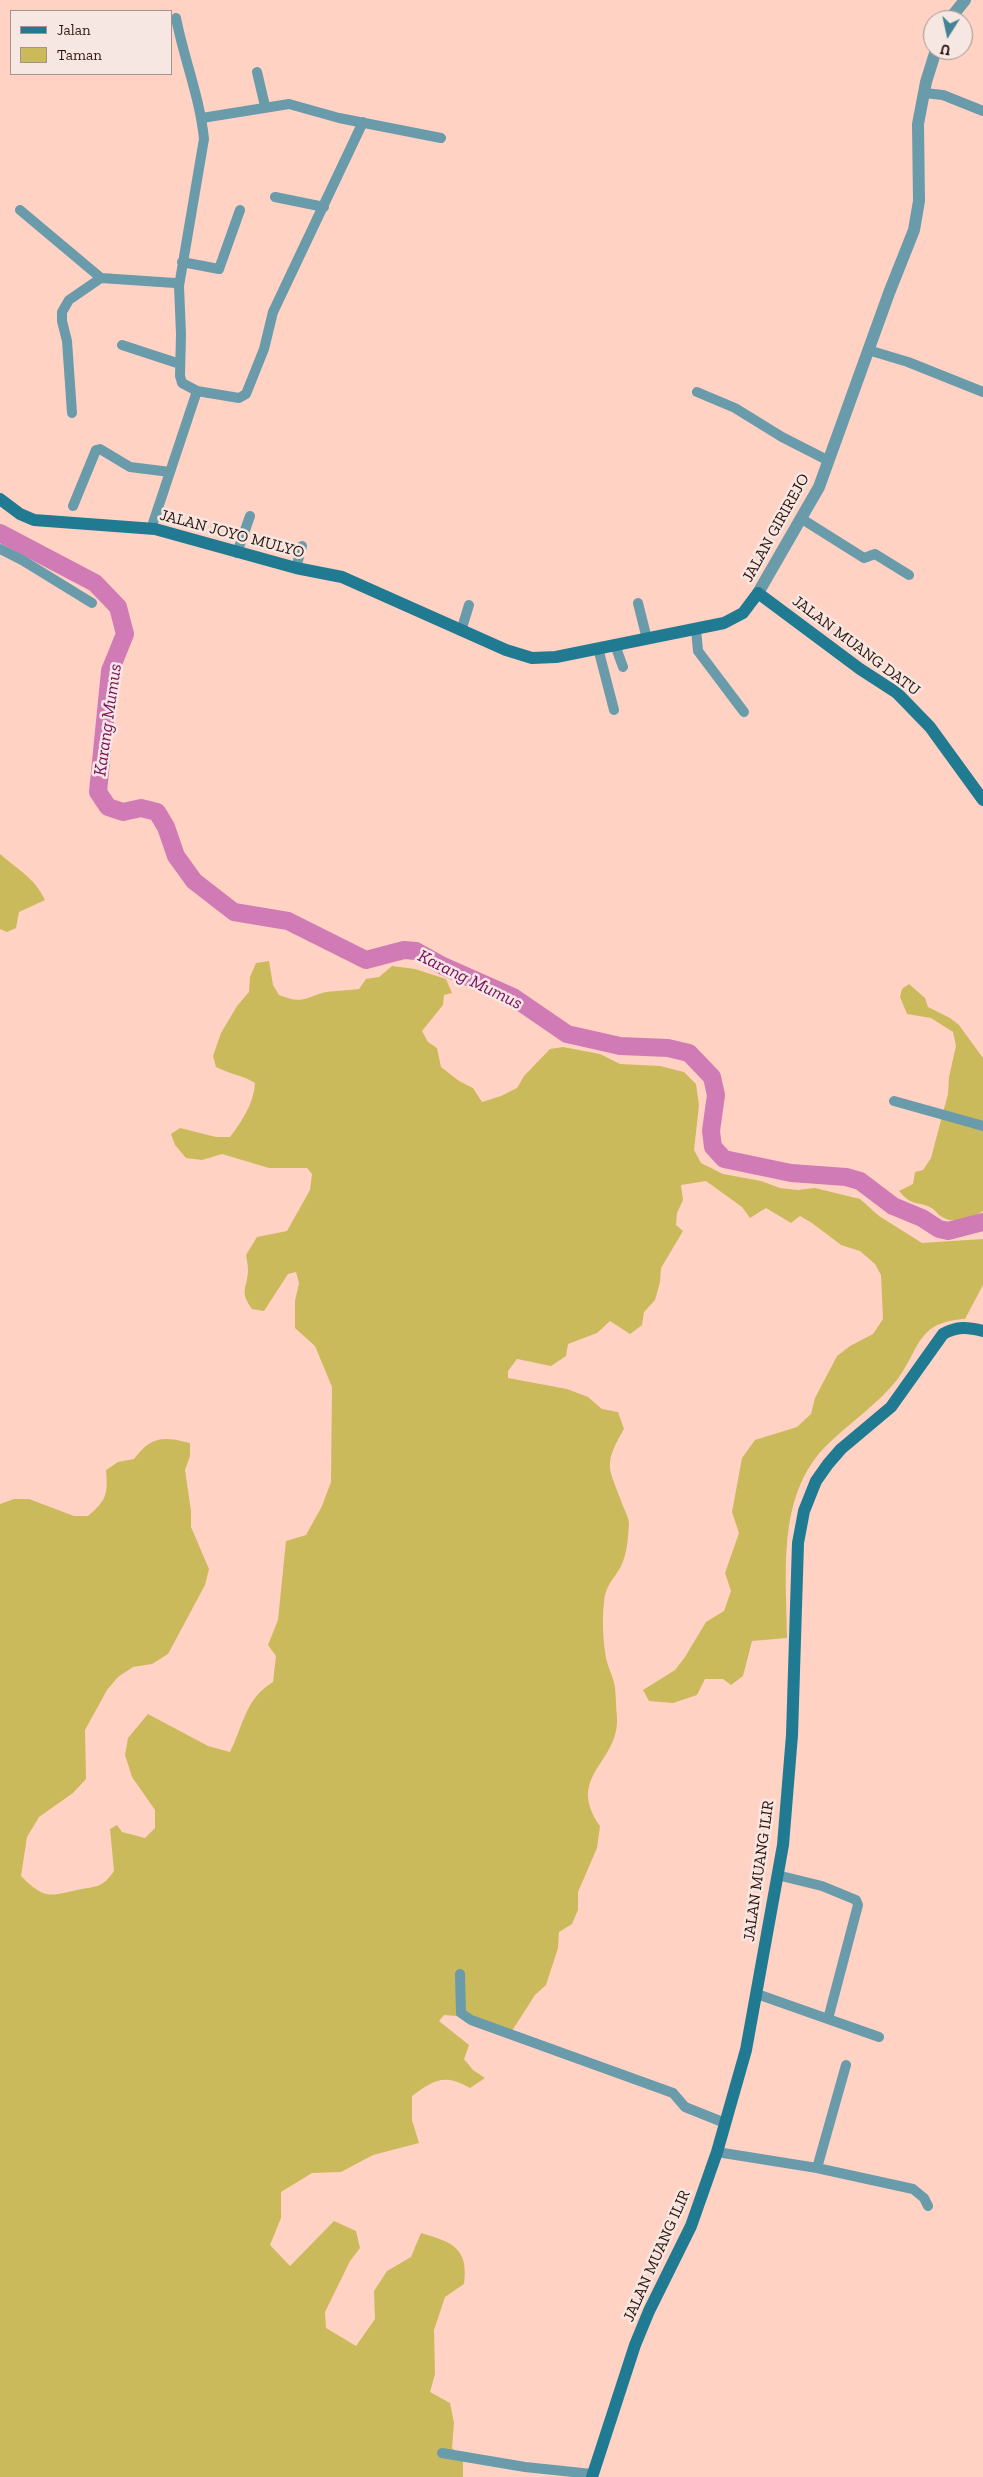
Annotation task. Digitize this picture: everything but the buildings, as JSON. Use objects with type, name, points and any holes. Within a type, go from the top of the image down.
[{"type":"main road","name":"JALAN JOYO MULYO","points":[[0,499],[20,514],[34,520],[167,531],[237,553],[342,577]]},
{"type":"main road","name":"JALAN GIRIREJO","points":[[342,577],[506,650],[532,658],[556,657],[730,621],[743,613],[758,593]]},
{"type":"main road","name":"JALAN MUANG DATU","points":[[758,593],[860,669],[896,693],[930,727],[983,800]]},
{"type":"main road","name":"JALAN MUANG ILIR","points":[[592,2476],[635,2345],[649,2311],[691,2226],[717,2152],[746,2050],[783,1845],[792,1735],[798,1544],[804,1510],[816,1481],[841,1449],[890,1407],[943,1334],[951,1329],[966,1326],[983,1331]]},
{"type":"street","points":[[957,10],[965,0]]},
{"type":"street","points":[[176,18],[182,50],[202,118],[204,139],[178,286],[180,376],[182,383],[197,391],[239,398],[246,394],[264,349],[273,312],[363,122]]},
{"type":"street","name":"JALAN GIRIREJO","points":[[758,593],[819,487],[868,350],[914,230],[919,201],[918,124],[933,60]]},
{"type":"street","points":[[256,72],[265,106]]},
{"type":"street","points":[[924,93],[943,95],[983,111]]},
{"type":"street","points":[[202,118],[265,106],[289,104],[441,138]]},
{"type":"street","points":[[275,197],[324,207]]},
{"type":"street","points":[[20,210],[101,278],[174,282],[178,286]]},
{"type":"street","points":[[182,262],[220,269],[240,210]]},
{"type":"street","points":[[72,413],[68,341],[62,321],[62,312],[69,300],[101,278]]},
{"type":"street","points":[[122,345],[180,364]]},
{"type":"street","points":[[868,350],[908,362],[983,392]]},
{"type":"street","points":[[151,529],[197,391]]},
{"type":"street","points":[[697,392],[735,408],[782,437],[829,461]]},
{"type":"street","points":[[73,506],[96,450],[100,449],[130,467],[170,472]]},
{"type":"street","points":[[237,553],[250,516]]},
{"type":"street","points":[[802,519],[864,558],[875,554],[909,575]]},
{"type":"street","points":[[296,568],[302,546]]},
{"type":"street","points":[[0,549],[92,602]]},
{"type":"street","points":[[638,602],[647,638]]},
{"type":"street","points":[[461,630],[469,605]]},
{"type":"street","points":[[696,629],[698,652],[744,712]]},
{"type":"street","points":[[615,645],[623,667]]},
{"type":"street","points":[[598,648],[614,710]]},
{"type":"street","points":[[894,1101],[983,1126]]},
{"type":"street","points":[[778,1875],[822,1886],[856,1900],[858,1905],[828,2019]]},
{"type":"street","points":[[460,1974],[461,2013],[472,2020],[673,2094],[685,2107],[725,2123]]},
{"type":"street","points":[[757,1994],[879,2038]]},
{"type":"street","points":[[817,2168],[846,2065]]},
{"type":"street","points":[[717,2152],[817,2168],[912,2189],[924,2198],[928,2206]]},
{"type":"street","points":[[442,2453],[592,2476]]},
{"type":"green space","points":[[0,854],[36,885],[45,900],[19,912],[16,928],[7,932],[0,929]]},
{"type":"green space","points":[[269,961],[273,985],[279,995],[297,1000],[326,992],[359,989],[366,979],[379,977],[392,966],[415,969],[446,979],[452,993],[444,995],[443,1005],[422,1031],[428,1042],[437,1048],[441,1067],[459,1081],[473,1088],[482,1102],[517,1088],[524,1076],[550,1049],[563,1047],[600,1054],[620,1064],[660,1066],[684,1072],[696,1084],[699,1105],[694,1150],[701,1163],[723,1174],[761,1181],[780,1188],[798,1190],[815,1188],[860,1199],[879,1216],[922,1243],[983,1239],[983,1285],[965,1319],[949,1321],[937,1325],[928,1331],[916,1347],[897,1380],[825,1447],[809,1467],[798,1489],[791,1513],[786,1563],[787,1638],[752,1641],[743,1676],[731,1685],[723,1679],[705,1679],[697,1695],[673,1703],[649,1701],[643,1690],[675,1670],[706,1622],[724,1611],[731,1591],[725,1573],[739,1533],[732,1512],[742,1458],[755,1440],[797,1427],[811,1414],[815,1398],[837,1356],[850,1346],[873,1334],[883,1319],[881,1275],[875,1264],[860,1251],[841,1245],[800,1216],[791,1223],[766,1208],[750,1218],[742,1207],[706,1181],[681,1185],[683,1200],[677,1213],[676,1225],[683,1231],[661,1268],[660,1282],[655,1300],[644,1312],[642,1325],[630,1334],[610,1321],[597,1333],[568,1344],[566,1356],[551,1366],[517,1359],[508,1371],[508,1378],[567,1389],[588,1397],[602,1409],[618,1412],[624,1429],[610,1460],[610,1467],[611,1475],[628,1519],[628,1541],[620,1568],[606,1592],[603,1616],[605,1651],[614,1684],[617,1718],[615,1734],[610,1747],[596,1770],[588,1794],[591,1809],[600,1826],[597,1848],[578,1892],[578,1910],[572,1924],[559,1932],[558,1948],[546,1985],[535,1995],[510,2034],[468,2017],[444,2015],[439,2021],[469,2045],[464,2059],[473,2070],[485,2078],[470,2088],[461,2083],[439,2080],[412,2096],[412,2120],[419,2143],[373,2155],[341,2172],[312,2173],[281,2192],[281,2218],[270,2245],[290,2266],[334,2221],[356,2231],[360,2248],[350,2261],[325,2312],[326,2328],[356,2346],[375,2319],[374,2291],[387,2271],[411,2257],[421,2233],[450,2244],[461,2254],[465,2272],[464,2284],[445,2297],[434,2330],[435,2374],[430,2392],[450,2403],[454,2423],[452,2448],[463,2459],[463,2477],[0,2477],[0,1504],[14,1499],[29,1499],[74,1516],[88,1516],[103,1501],[105,1496],[107,1485],[106,1470],[118,1462],[134,1459],[146,1446],[158,1440],[172,1439],[190,1443],[190,1456],[185,1470],[191,1511],[191,1527],[209,1569],[205,1585],[168,1654],[152,1664],[133,1667],[118,1677],[107,1690],[85,1730],[86,1779],[73,1793],[39,1817],[27,1837],[21,1876],[37,1890],[56,1894],[97,1886],[104,1882],[114,1871],[110,1829],[117,1825],[122,1832],[145,1838],[155,1828],[155,1810],[132,1777],[125,1755],[128,1738],[148,1714],[208,1746],[230,1752],[251,1704],[256,1696],[273,1682],[276,1656],[268,1645],[278,1620],[286,1541],[306,1535],[322,1506],[331,1482],[332,1387],[315,1346],[295,1328],[295,1301],[299,1283],[296,1272],[288,1274],[264,1311],[252,1309],[245,1294],[248,1271],[246,1255],[257,1237],[287,1231],[310,1190],[312,1174],[307,1168],[269,1168],[222,1154],[202,1160],[186,1158],[175,1145],[171,1134],[180,1128],[216,1137],[230,1137],[243,1118],[250,1105],[255,1083],[216,1067],[213,1056],[221,1033],[237,1006],[249,992],[250,977],[256,963]]},
{"type":"green space","points":[[909,984],[925,998],[928,1007],[950,1018],[959,1025],[983,1058],[983,1211],[963,1220],[947,1219],[928,1206],[908,1200],[899,1191],[913,1184],[915,1172],[923,1170],[931,1158],[948,1094],[949,1077],[956,1046],[953,1032],[931,1018],[907,1014],[900,997],[902,989]]},
{"type":"waterway","name":"Karang Mumus","points":[[0,533],[95,583],[118,607],[125,634],[110,671],[98,792],[108,807],[123,812],[141,808],[157,812],[166,827],[176,856],[194,881],[234,912],[288,921],[366,960],[404,950],[416,951],[443,966],[513,997],[567,1034],[620,1046],[668,1048],[689,1053],[712,1077],[716,1095],[711,1131],[713,1147],[724,1159],[791,1173],[846,1177],[860,1181],[893,1206],[922,1218],[939,1229],[948,1231],[983,1222]]}]
